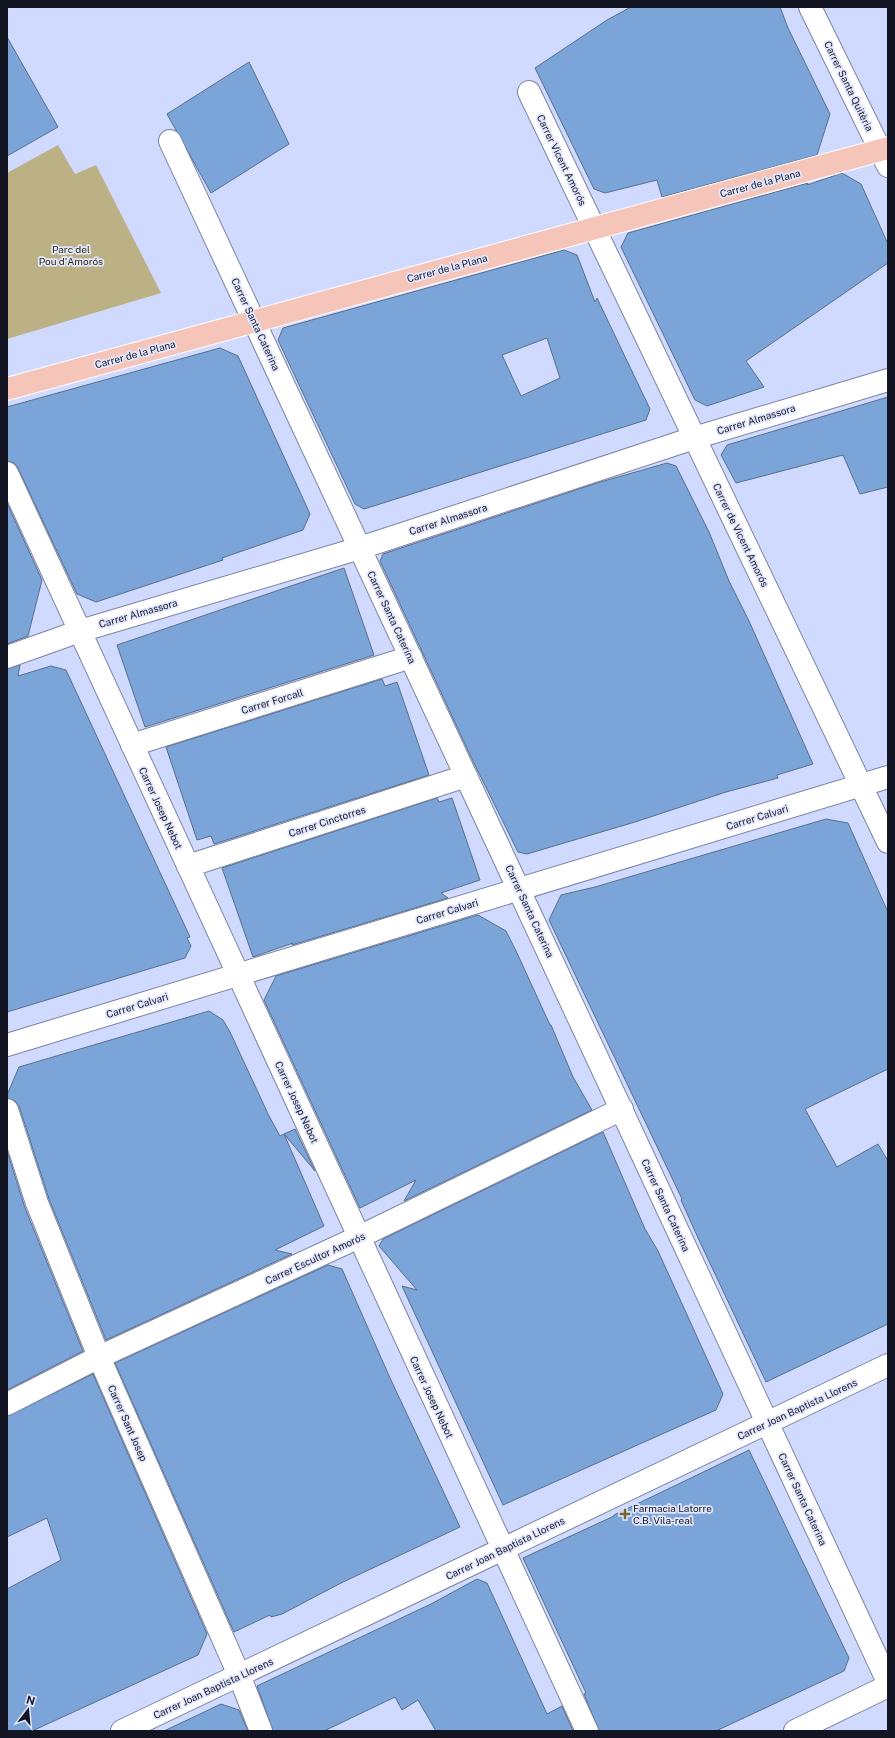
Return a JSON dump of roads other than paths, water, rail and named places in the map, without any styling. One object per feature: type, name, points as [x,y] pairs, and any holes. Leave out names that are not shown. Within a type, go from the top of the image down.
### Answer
[{"type":"main road","name":"Carrer de la Plana","points":[[7,389],[595,228],[885,155]]},
{"type":"street","name":"Carrer Santa Quitèria","points":[[810,7],[885,155]]},
{"type":"street","name":"Carrer Vicent Amorós","points":[[529,92],[595,228]]},
{"type":"street","name":"Carrer Santa Caterina","points":[[170,141],[520,889],[888,1682]]},
{"type":"street","name":"Carrer de Vicent Amorós","points":[[595,228],[888,842]]},
{"type":"street","name":"Carrer Almassora","points":[[7,657],[80,631],[360,548],[694,438],[888,380]]},
{"type":"street","name":"Carrer Josep Nebot","points":[[7,473],[587,1731]]},
{"type":"street","name":"Carrer Forcall","points":[[132,745],[411,657]]},
{"type":"street","name":"Carrer Cinctorres","points":[[188,866],[466,776]]},
{"type":"street","name":"Carrer Calvari","points":[[7,1045],[888,777]]},
{"type":"street","name":"Carrer Escultor Amorós","points":[[7,1404],[100,1357],[359,1238],[622,1109]]},
{"type":"street","name":"Carrer Sant Josep","points":[[7,1110],[37,1203],[100,1357],[239,1675],[261,1731]]},
{"type":"street","name":"Carrer Joan Baptista Llorens","points":[[122,1731],[888,1366]]},
{"type":"street","points":[[795,1731],[888,1686]]},
{"type":"place","name":"Farmacia Latorre C.B. Vila-real","points":[[625,1514]]},
{"type":"park label","name":"Parc del Pou d'Amorós","points":[[71,254]]}]
